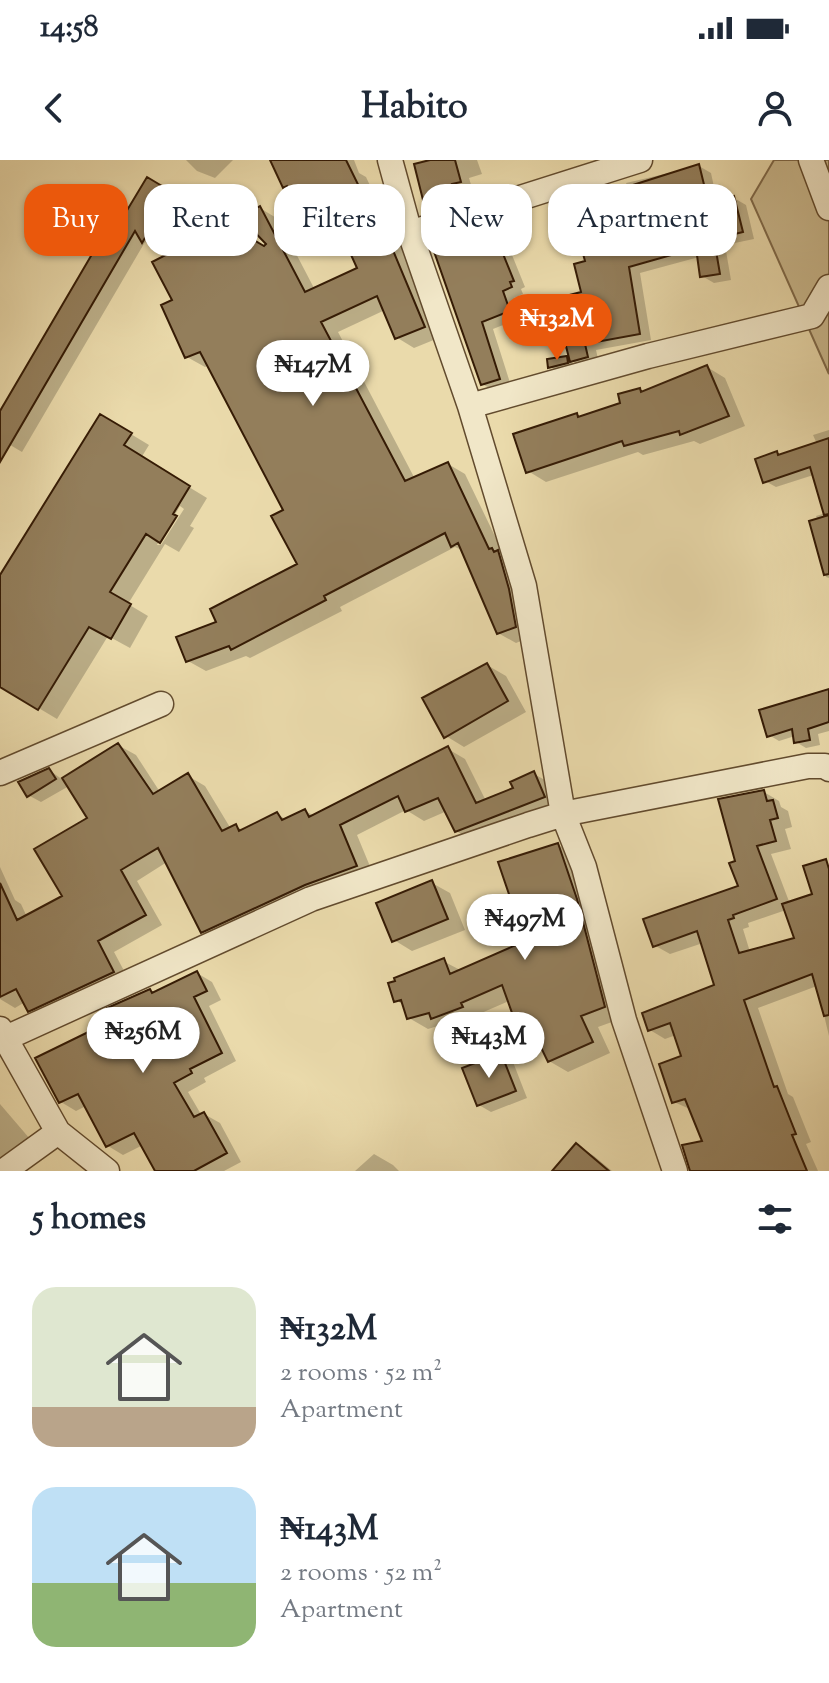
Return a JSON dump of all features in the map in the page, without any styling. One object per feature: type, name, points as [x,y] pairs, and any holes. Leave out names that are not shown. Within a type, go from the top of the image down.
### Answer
[{"type":"street","points":[[390,160],[410,233],[470,406],[524,586],[563,814],[584,867],[624,1020],[675,1171]]},
{"type":"street","points":[[410,233],[640,160]]},
{"type":"street","points":[[811,160],[829,208]]},
{"type":"street","points":[[470,406],[648,356],[812,316],[829,287]]},
{"type":"street","points":[[0,773],[161,704]]},
{"type":"street","points":[[107,1171],[58,1132],[3,1034],[311,899],[563,814],[808,766],[825,766],[829,769]]},
{"type":"street","points":[[4,1171],[58,1132]]},
{"type":"shaded area","points":[[774,160],[829,160],[829,374],[751,199]]},
{"type":"building","points":[[270,160],[346,160],[358,184],[281,184]]},
{"type":"building","points":[[430,160],[455,160],[461,182],[421,184],[421,192],[414,164]]},
{"type":"building","points":[[699,164],[704,184],[636,184]]},
{"type":"building","points":[[147,177],[159,184],[144,184],[142,243],[135,231],[128,243],[128,209]]},
{"type":"building","points":[[260,206],[274,233],[274,256],[286,256],[305,292],[357,268],[352,256],[395,256],[425,327],[395,339],[377,296],[321,322],[405,481],[448,462],[489,549],[492,548],[494,552],[498,550],[516,627],[497,634],[458,543],[451,547],[445,533],[324,596],[326,600],[231,650],[229,646],[186,662],[176,637],[216,622],[210,609],[297,564],[271,516],[283,510],[200,352],[185,358],[161,305],[172,300],[152,262],[164,256],[258,256],[258,243],[266,244],[258,236]]},
{"type":"building","points":[[737,208],[743,232],[737,233]]},
{"type":"building","points":[[91,256],[120,256],[0,462],[0,411]]},
{"type":"building","points":[[436,256],[504,256],[514,281],[510,282],[512,287],[503,291],[510,311],[482,322],[500,379],[481,385]]},
{"type":"building","points":[[584,256],[668,256],[629,267],[640,334],[585,344],[588,357],[570,362],[554,299],[581,292],[574,264],[585,261]]},
{"type":"building","points":[[697,256],[717,256],[720,274],[700,277]]},
{"type":"building","points":[[567,356],[568,363],[548,368],[547,359]]},
{"type":"building","points":[[707,365],[729,416],[680,435],[679,431],[624,446],[622,441],[526,473],[513,434],[620,403],[618,394],[640,388],[641,392]]},
{"type":"building","points":[[100,414],[132,433],[124,445],[190,486],[173,514],[177,516],[160,543],[146,534],[110,592],[131,604],[111,639],[89,627],[38,710],[0,687],[0,575]]},
{"type":"building","points":[[829,438],[829,514],[824,515],[810,467],[763,483],[755,459],[777,451],[778,455]]},
{"type":"building","points":[[829,515],[829,574],[824,575],[809,521]]},
{"type":"building","points":[[487,663],[508,701],[444,738],[422,698]]},
{"type":"building","points":[[829,689],[829,722],[808,729],[810,740],[794,743],[792,729],[767,737],[759,710]]},
{"type":"building","points":[[118,743],[153,794],[188,773],[222,831],[236,824],[239,831],[277,812],[282,820],[305,809],[309,817],[448,746],[476,803],[513,788],[510,782],[534,771],[545,797],[455,832],[438,798],[405,812],[398,796],[340,825],[357,866],[305,885],[201,933],[158,848],[121,870],[146,915],[98,941],[114,972],[28,1012],[16,989],[0,997],[0,883],[17,920],[62,896],[34,849],[87,818],[62,778]]},
{"type":"building","points":[[49,768],[56,779],[27,797],[18,782]]},
{"type":"building","points":[[764,790],[767,801],[773,800],[778,818],[770,820],[776,841],[757,846],[777,899],[733,915],[734,918],[728,920],[739,953],[794,938],[782,904],[812,894],[803,866],[826,859],[829,869],[829,1015],[824,1016],[812,974],[744,1000],[774,1087],[777,1086],[796,1134],[792,1135],[807,1171],[690,1171],[682,1145],[702,1141],[685,1099],[672,1103],[659,1064],[681,1056],[670,1023],[648,1031],[642,1013],[714,985],[697,931],[653,947],[643,919],[738,886],[729,863],[735,861],[718,799]]},
{"type":"building","points":[[558,843],[577,899],[605,1007],[581,1016],[593,1042],[548,1062],[534,1033],[521,1038],[502,985],[461,1003],[463,1007],[431,1019],[429,1013],[407,1019],[401,1000],[394,1002],[388,983],[395,981],[394,978],[444,958],[450,974],[525,941],[498,862]]},
{"type":"building","points":[[432,880],[448,919],[392,942],[376,903]]},
{"type":"building","points":[[197,971],[207,991],[194,997],[222,1053],[190,1069],[192,1073],[174,1083],[194,1117],[204,1112],[227,1153],[194,1171],[155,1171],[134,1133],[106,1147],[78,1094],[59,1103],[35,1058],[113,1020],[107,1008],[150,989],[152,993]]},
{"type":"building","points":[[501,1053],[516,1091],[477,1106],[462,1068]]},
{"type":"building","points":[[576,1143],[609,1171],[552,1171]]}]
